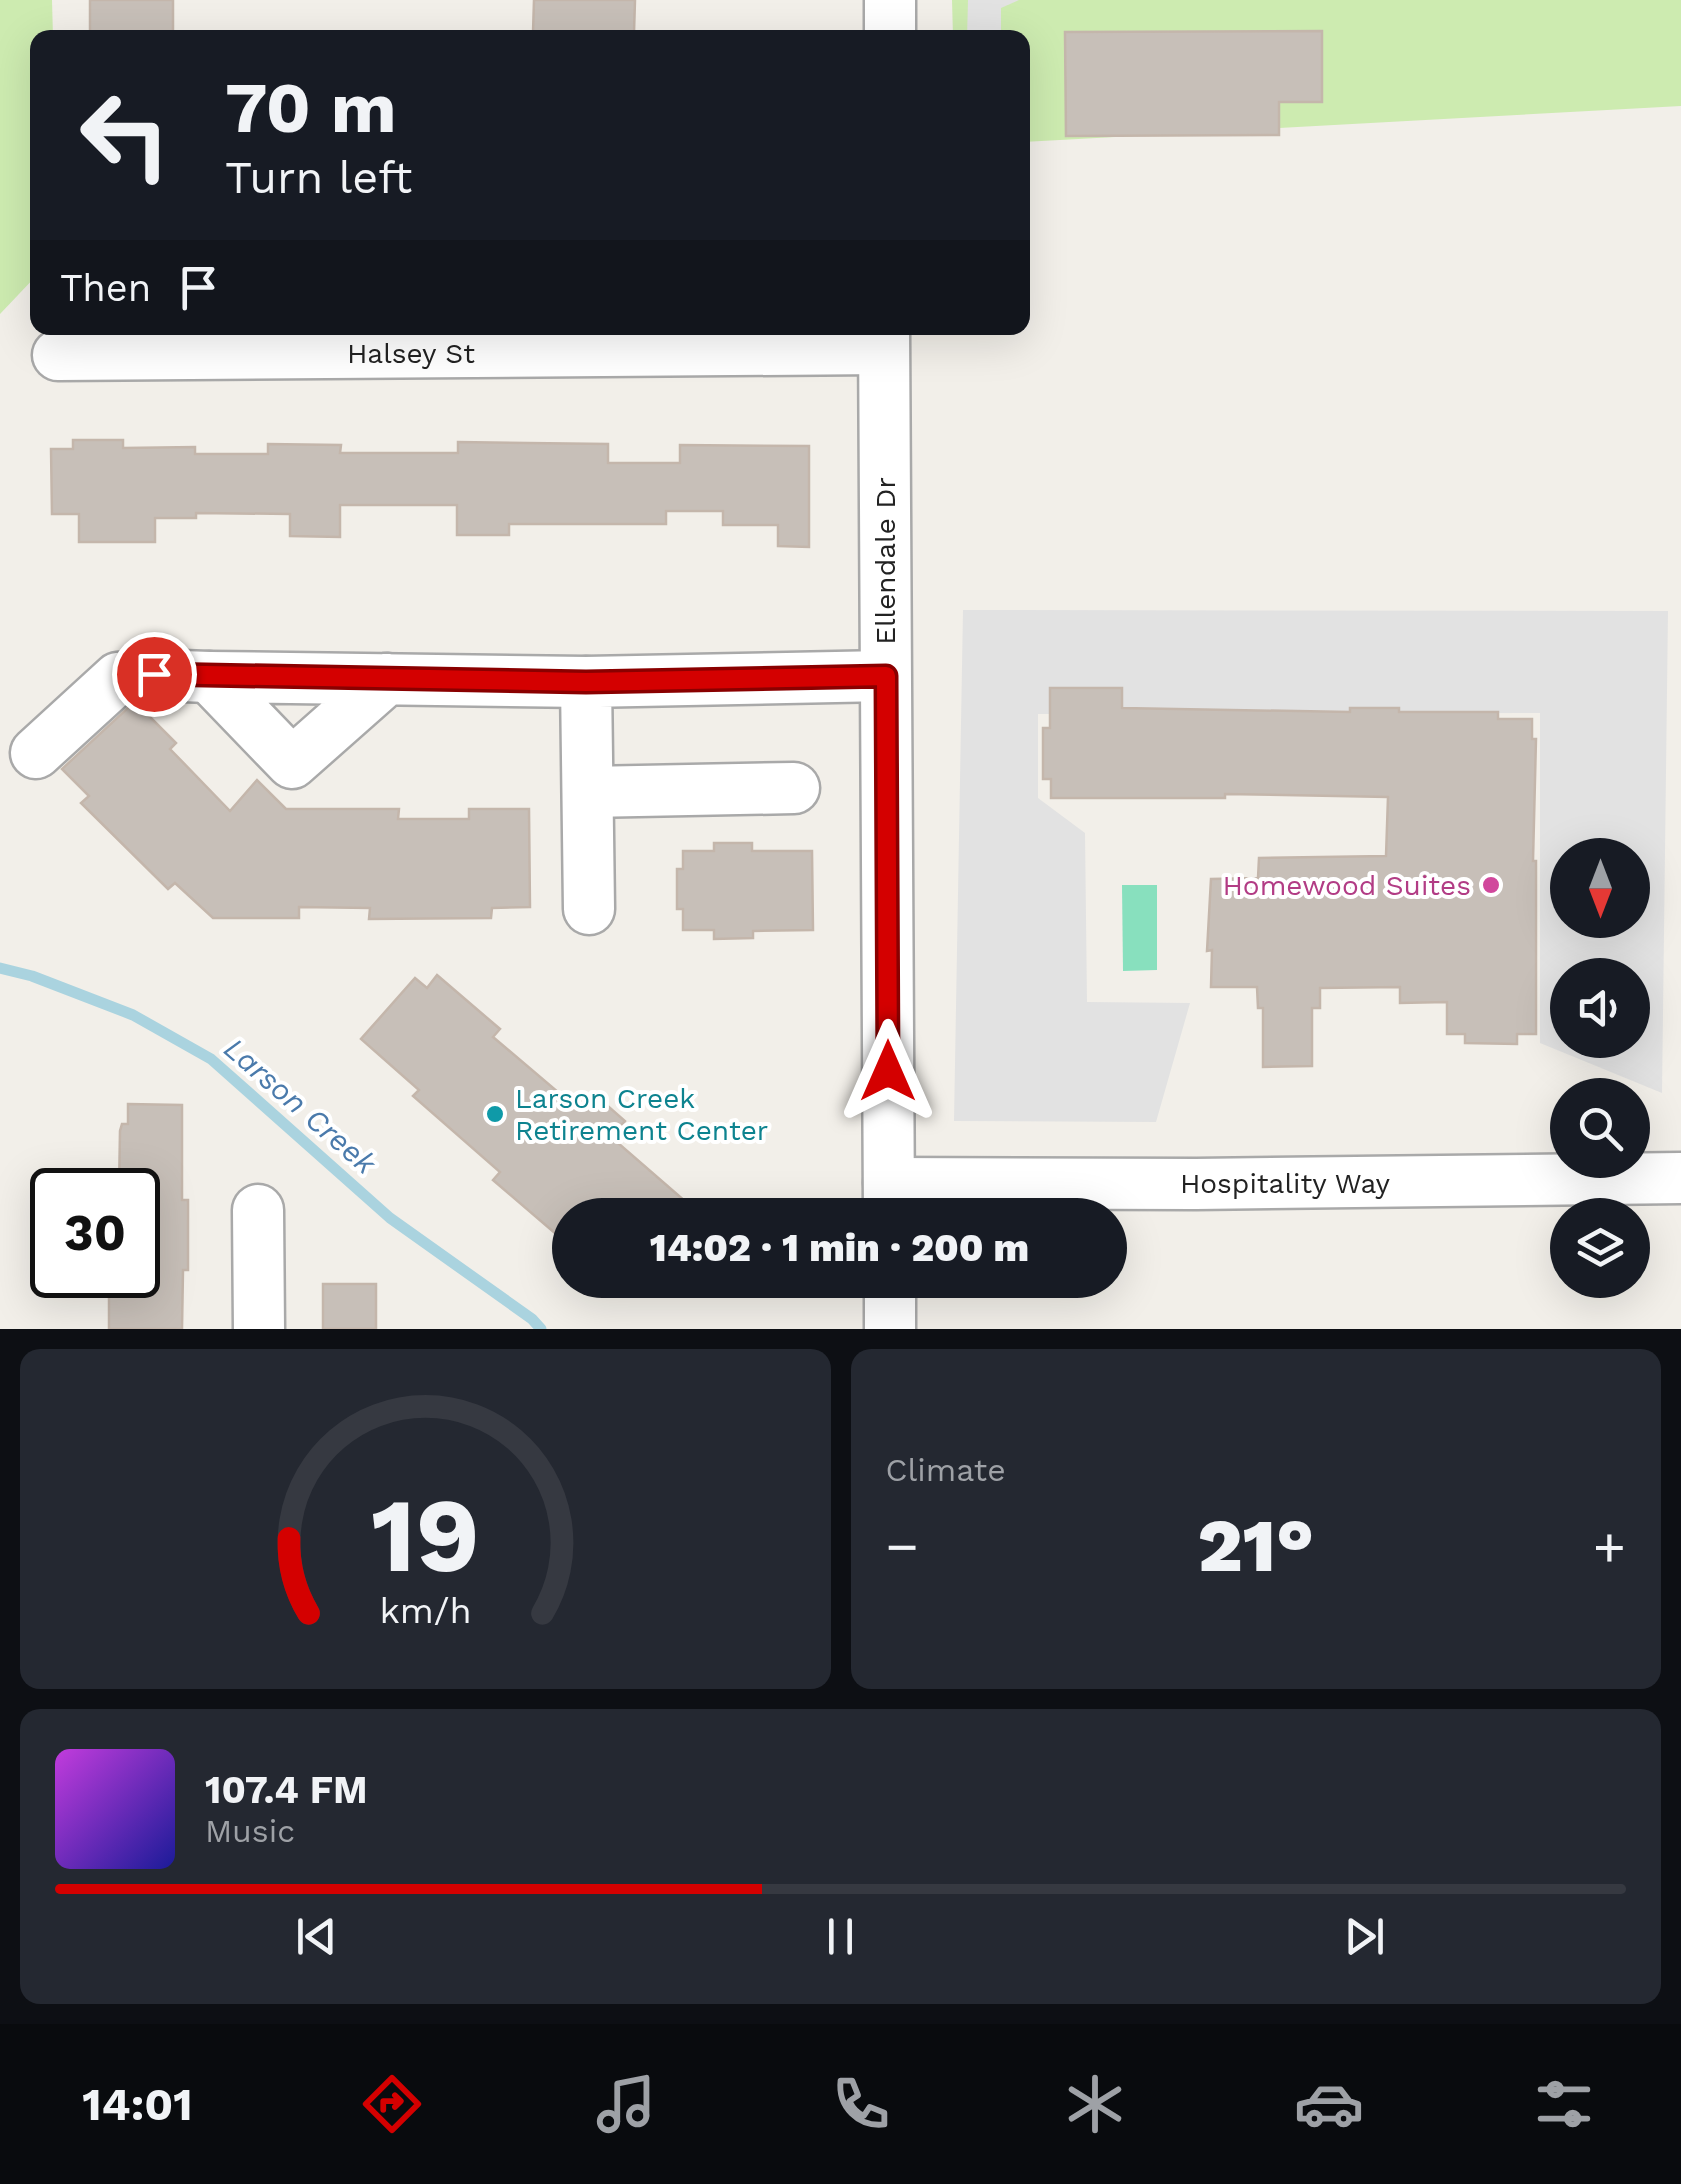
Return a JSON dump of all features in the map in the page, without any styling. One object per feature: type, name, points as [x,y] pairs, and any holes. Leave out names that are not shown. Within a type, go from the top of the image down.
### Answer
[{"type":"street","points":[[890,0],[890,30]]},
{"type":"street","name":"Halsey St","points":[[58,356],[884,338]]},
{"type":"street","name":"Ellendale Dr","points":[[884,338],[889,1198]]},
{"type":"street","points":[[36,753],[118,678],[154,674],[586,682],[886,676]]},
{"type":"street","points":[[209,677],[292,763],[387,680]]},
{"type":"street","points":[[586,682],[589,908]]},
{"type":"street","points":[[588,792],[794,788]]},
{"type":"street","name":"Hospitality Way","points":[[909,1198],[1196,1184],[1681,1178]]},
{"type":"street","points":[[258,1210],[260,1329]]},
{"type":"street","points":[[890,1298],[890,1329]]},
{"type":"green space","points":[[0,0],[52,0],[53,30],[30,30],[30,282],[0,314]]},
{"type":"green space","points":[[952,0],[1681,0],[1681,106],[1030,142],[1030,30],[953,30]]},
{"type":"green space","points":[[1122,885],[1157,885],[1157,970],[1123,971]]},
{"type":"shaded area","points":[[968,0],[1019,0],[1001,8],[1001,30],[967,30]]},
{"type":"shaded area","points":[[963,610],[1668,611],[1662,1093],[1650,1088],[1650,1078],[1625,1078],[1577,1058],[1650,1058],[1650,958],[1550,958],[1550,1047],[1540,1043],[1540,713],[1038,714],[1038,798],[1085,833],[1087,1002],[1190,1003],[1156,1122],[954,1121]]},
{"type":"building","points":[[90,0],[173,0],[173,30],[90,30]]},
{"type":"building","points":[[534,0],[635,0],[634,30],[533,30]]},
{"type":"building","points":[[1322,31],[1322,102],[1279,102],[1279,135],[1066,136],[1065,32]]},
{"type":"building","points":[[73,440],[123,440],[123,448],[195,447],[195,454],[268,454],[268,444],[341,445],[340,453],[458,453],[458,442],[608,444],[608,463],[680,463],[680,445],[809,446],[809,547],[778,546],[778,525],[723,525],[723,511],[666,511],[666,524],[509,524],[509,535],[457,535],[457,505],[340,505],[340,537],[290,536],[290,514],[196,513],[196,518],[155,518],[155,542],[79,542],[79,514],[52,514],[51,449],[73,449]]},
{"type":"building","name":"Homewood Suites","points":[[1050,688],[1122,688],[1122,708],[1350,712],[1350,708],[1399,708],[1399,712],[1498,712],[1498,719],[1532,719],[1532,739],[1536,739],[1536,1034],[1517,1034],[1517,1044],[1465,1043],[1465,1034],[1447,1034],[1447,1002],[1400,1003],[1400,987],[1320,988],[1320,1008],[1312,1008],[1312,1066],[1263,1067],[1263,1008],[1258,1008],[1257,987],[1211,987],[1212,950],[1207,951],[1211,879],[1258,878],[1259,858],[1386,856],[1388,797],[1225,794],[1225,798],[1051,798],[1051,779],[1043,779],[1043,728],[1050,728]]},
{"type":"building","points":[[138,705],[176,743],[170,749],[230,811],[257,780],[286,809],[399,809],[398,819],[469,819],[469,809],[529,809],[530,907],[492,908],[491,918],[369,919],[370,908],[299,907],[299,918],[213,918],[175,883],[168,889],[81,803],[89,796],[62,769],[130,706]]},
{"type":"building","points":[[714,843],[752,843],[752,851],[812,851],[813,930],[753,931],[753,938],[714,939],[714,930],[683,930],[683,909],[677,909],[677,869],[683,869],[683,851],[714,851]]},
{"type":"building","name":"Larson Creek Retirement Center","points":[[437,975],[500,1029],[493,1037],[579,1110],[593,1093],[625,1121],[611,1137],[681,1198],[552,1198],[552,1231],[493,1180],[500,1172],[413,1096],[419,1090],[361,1039],[415,978],[427,988]]},
{"type":"building","points":[[128,1104],[182,1105],[182,1200],[188,1200],[188,1270],[183,1270],[182,1329],[109,1329],[109,1298],[160,1298],[160,1168],[119,1168],[120,1131],[122,1124],[128,1124]]},
{"type":"building","points":[[323,1284],[376,1284],[376,1329],[323,1329]]},
{"type":"waterway","name":"Larson Creek","points":[[0,968],[32,976],[133,1015],[211,1059],[390,1218],[541,1329]]},
{"type":"place","name":"Homewood Suites","points":[[1491,885]]},
{"type":"place","name":"Larson Creek Retirement Center","points":[[495,1114]]},
{"type":"route","points":[[154,674],[586,682],[886,676],[888,1071]]}]
